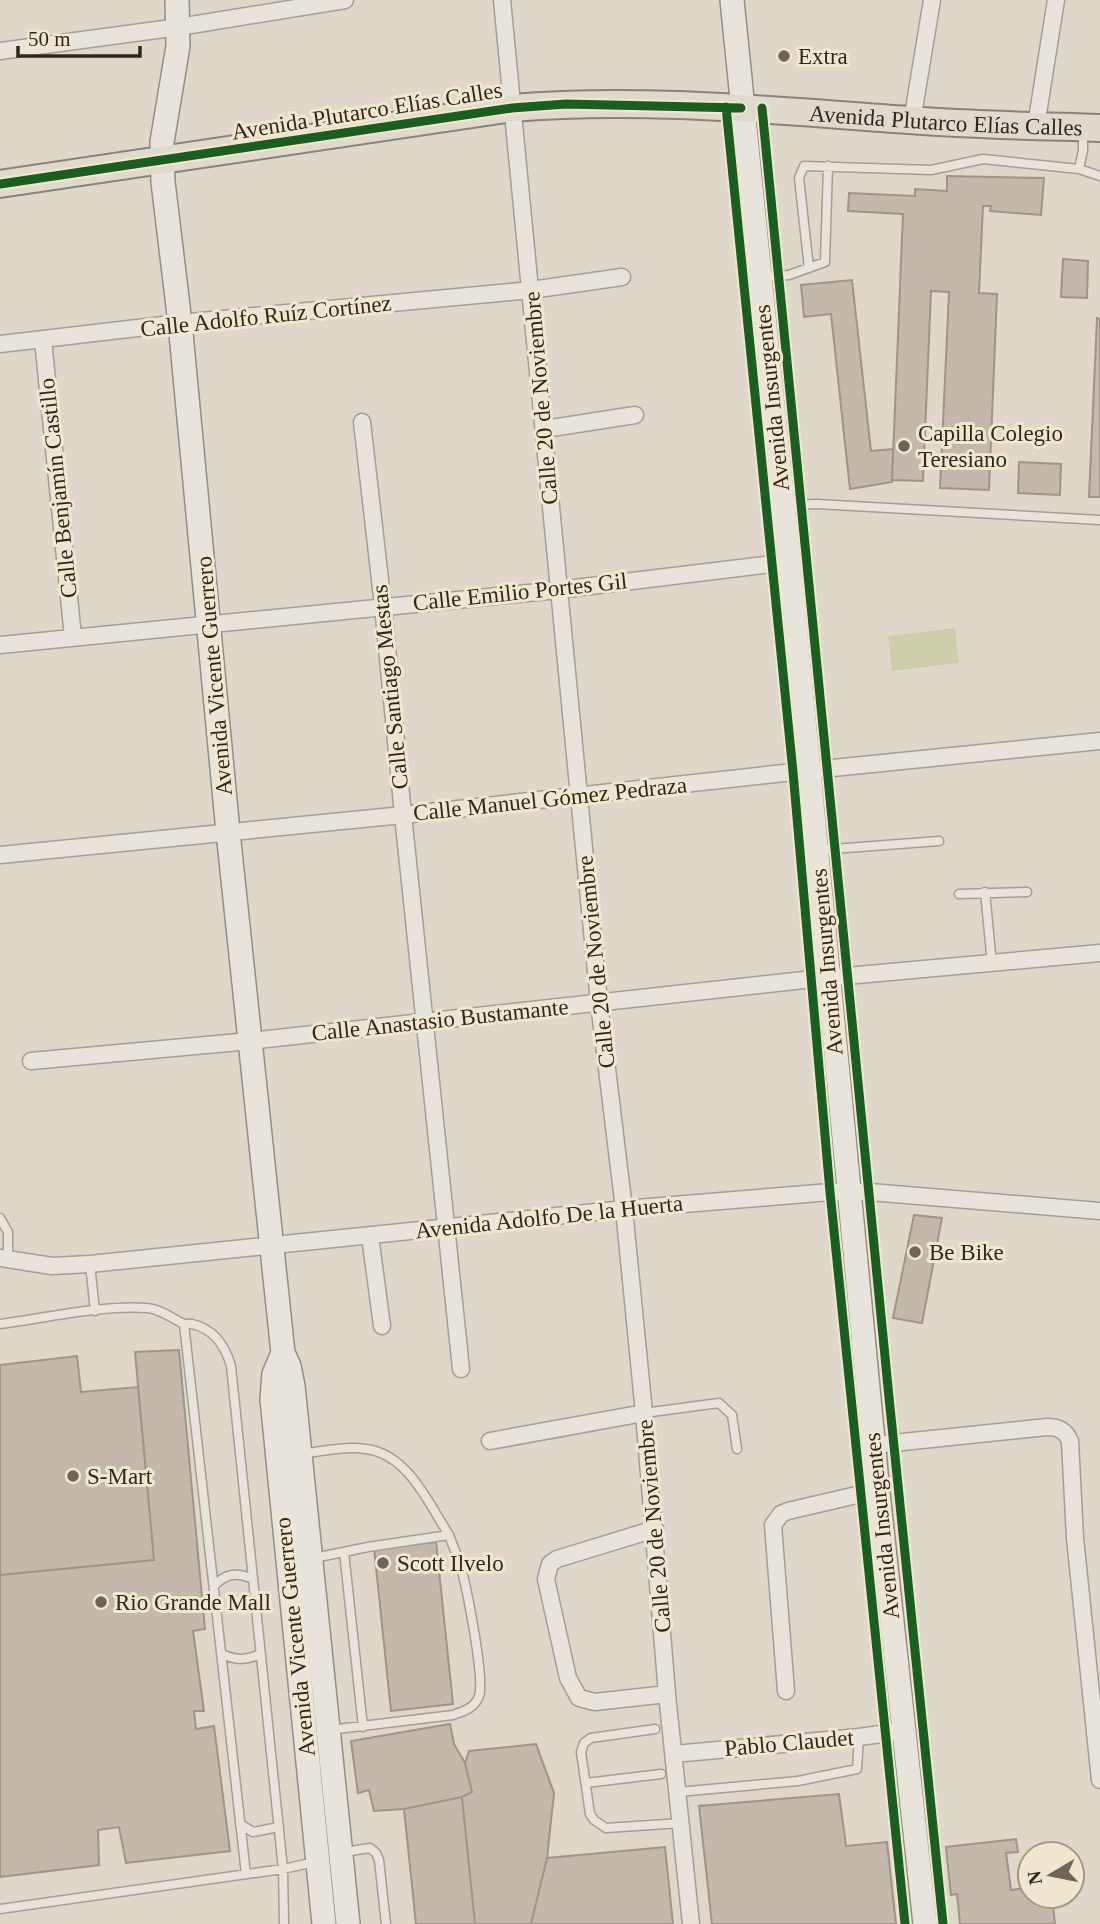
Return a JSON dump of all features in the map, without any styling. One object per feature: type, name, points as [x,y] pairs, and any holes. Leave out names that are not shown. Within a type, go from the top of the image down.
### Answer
[{"type":"main road","name":"Avenida Plutarco Elías Calles","points":[[0,184],[512,108],[566,104],[741,108],[912,121],[1091,128]]},
{"type":"street","name":"Avenida Vicente Guerrero","points":[[177,0],[178,46],[162,142],[162,161],[228,832],[283,1353],[293,1386],[299,1454],[299,1561],[317,1861],[324,1924]]},
{"type":"street","points":[[0,51],[179,27],[345,0]]},
{"type":"street","name":"Calle 20 de Noviembre","points":[[502,0],[599,1003],[624,1209],[655,1529],[667,1694],[691,1924]]},
{"type":"street","name":"Avenida Insurgentes","points":[[732,0],[878,1493],[925,1924]]},
{"type":"street","points":[[912,121],[932,0]]},
{"type":"street","points":[[1036,125],[1056,0]]},
{"type":"street","name":"Calle Adolfo Ruíz Cortínez","points":[[0,344],[180,323],[531,290],[622,277]]},
{"type":"street","name":"Calle Benjamín Castillo","points":[[43,340],[73,636]]},
{"type":"street","points":[[545,429],[635,415]]},
{"type":"street","name":"Calle Santiago Mestas","points":[[362,422],[461,1370]]},
{"type":"street","name":"Calle Emilio Portes Gil","points":[[0,645],[558,590],[789,562]]},
{"type":"street","name":"Calle Manuel Gómez Pedraza","points":[[0,855],[402,816],[1100,741]]},
{"type":"street","name":"Calle Anastasio Bustamante","points":[[31,1061],[250,1041],[828,978],[1100,953]]},
{"type":"street","name":"Avenida Adolfo De la Huerta","points":[[4,1259],[52,1266],[90,1265],[624,1209],[850,1191],[1100,1211]]},
{"type":"street","points":[[370,1236],[382,1326]]},
{"type":"street","name":"Avenida Vicente Guerrero","points":[[283,1353],[274,1374],[272,1399],[327,1731],[348,1924]]},
{"type":"street","points":[[490,1441],[644,1413]]},
{"type":"street","points":[[874,1445],[1046,1427],[1062,1430],[1070,1441],[1074,1538],[1094,1668],[1100,1780]]},
{"type":"street","points":[[786,1691],[773,1542],[774,1525],[781,1514],[861,1494],[878,1493]]},
{"type":"street","points":[[655,1529],[557,1559],[550,1564],[546,1578],[568,1678],[579,1698],[595,1702],[667,1694]]},
{"type":"street","name":"Pablo Claudet","points":[[674,1754],[903,1731]]},
{"type":"lane","points":[[1079,169],[1091,128]]},
{"type":"lane","points":[[809,268],[799,178],[804,166],[931,170],[983,159],[1079,169],[1100,176]]},
{"type":"lane","points":[[760,277],[789,275],[825,262],[828,166]]},
{"type":"lane","points":[[782,505],[817,504],[1100,520]]},
{"type":"lane","points":[[817,850],[940,841]]},
{"type":"lane","points":[[985,892],[992,964]]},
{"type":"lane","points":[[959,894],[1027,892]]},
{"type":"lane","points":[[0,1218],[8,1232],[4,1259]]},
{"type":"lane","points":[[90,1265],[95,1311]]},
{"type":"lane","points":[[0,1324],[95,1311],[148,1308],[165,1313],[184,1324],[193,1324],[220,1341],[231,1366],[283,1869],[284,1924]]},
{"type":"lane","points":[[184,1324],[246,1874]]},
{"type":"lane","points":[[644,1413],[719,1403],[732,1415],[737,1449]]},
{"type":"lane","points":[[299,1454],[348,1448],[368,1449],[385,1454],[400,1464],[449,1535],[460,1563],[481,1683],[479,1696],[474,1705],[466,1711],[327,1731]]},
{"type":"lane","points":[[299,1561],[449,1535]]},
{"type":"lane","points":[[344,1552],[363,1727]]},
{"type":"lane","points":[[214,1586],[224,1576],[242,1574],[253,1579]]},
{"type":"lane","points":[[222,1654],[235,1660],[249,1659],[261,1654]]},
{"type":"lane","points":[[655,1729],[591,1738],[584,1743],[581,1752],[590,1814],[594,1821],[606,1828],[681,1822]]},
{"type":"lane","points":[[678,1792],[798,1781],[857,1769],[859,1737]]},
{"type":"lane","points":[[586,1783],[660,1774]]},
{"type":"lane","points":[[240,1824],[253,1832],[279,1827]]},
{"type":"lane","points":[[0,1909],[283,1869],[340,1852],[370,1848],[379,1860],[386,1924]]},
{"type":"green space","points":[[955,628],[959,663],[892,671],[888,636]]},
{"type":"building","points":[[947,176],[1044,178],[1041,215],[990,211],[991,206],[983,206],[979,293],[997,294],[989,490],[940,488],[949,292],[931,291],[923,481],[892,480],[903,214],[848,211],[849,193],[915,196],[915,189],[947,191]]},
{"type":"building","points":[[1063,259],[1088,261],[1087,298],[1061,297]]},
{"type":"building","points":[[852,280],[871,451],[893,449],[892,482],[850,489],[831,314],[804,317],[801,285]]},
{"type":"building","points":[[1097,318],[1100,319],[1100,497],[1089,497]]},
{"type":"building","points":[[1019,462],[1061,464],[1060,495],[1018,493]]},
{"type":"building","points":[[914,1215],[942,1218],[922,1323],[893,1318]]},
{"type":"building","name":"Rio Grande Mall","points":[[179,1350],[205,1629],[193,1631],[204,1711],[194,1711],[196,1729],[214,1726],[230,1851],[126,1863],[119,1827],[98,1830],[99,1865],[0,1877],[0,1575],[154,1560],[135,1352]]},
{"type":"building","name":"S-Mart","points":[[77,1356],[81,1392],[138,1387],[154,1560],[0,1575],[0,1365]]},
{"type":"building","points":[[436,1542],[453,1704],[391,1711],[374,1548]]},
{"type":"building","points":[[450,1724],[454,1744],[465,1763],[472,1792],[462,1797],[404,1809],[374,1811],[369,1790],[358,1793],[351,1741]]},
{"type":"building","points":[[536,1744],[554,1793],[547,1858],[531,1924],[475,1924],[462,1797],[472,1792],[465,1763],[469,1751]]},
{"type":"building","points":[[839,1794],[846,1846],[887,1842],[896,1924],[712,1924],[699,1806]]},
{"type":"building","points":[[462,1797],[475,1924],[416,1924],[404,1809]]},
{"type":"building","points":[[1016,1839],[1016,1852],[1006,1853],[1011,1890],[1016,1889],[1016,1910],[1054,1910],[1055,1924],[960,1924],[957,1894],[951,1895],[946,1847]]},
{"type":"building","points":[[665,1847],[673,1924],[531,1924],[547,1858]]},
{"type":"cycle path","points":[[0,184],[512,108],[566,104],[741,108]]},
{"type":"cycle path","points":[[726,107],[793,772],[830,1192],[905,1924]]},
{"type":"cycle path","points":[[762,108],[943,1924]]},
{"type":"place","name":"Extra","points":[[784,56]]},
{"type":"place","name":"Capilla Colegio Teresiano","points":[[904,446]]},
{"type":"place","name":"Be Bike","points":[[915,1252]]},
{"type":"place","name":"S-Mart","points":[[73,1476]]},
{"type":"place","name":"Scott Ilvelo","points":[[383,1563]]},
{"type":"place","name":"Rio Grande Mall","points":[[101,1602]]}]
